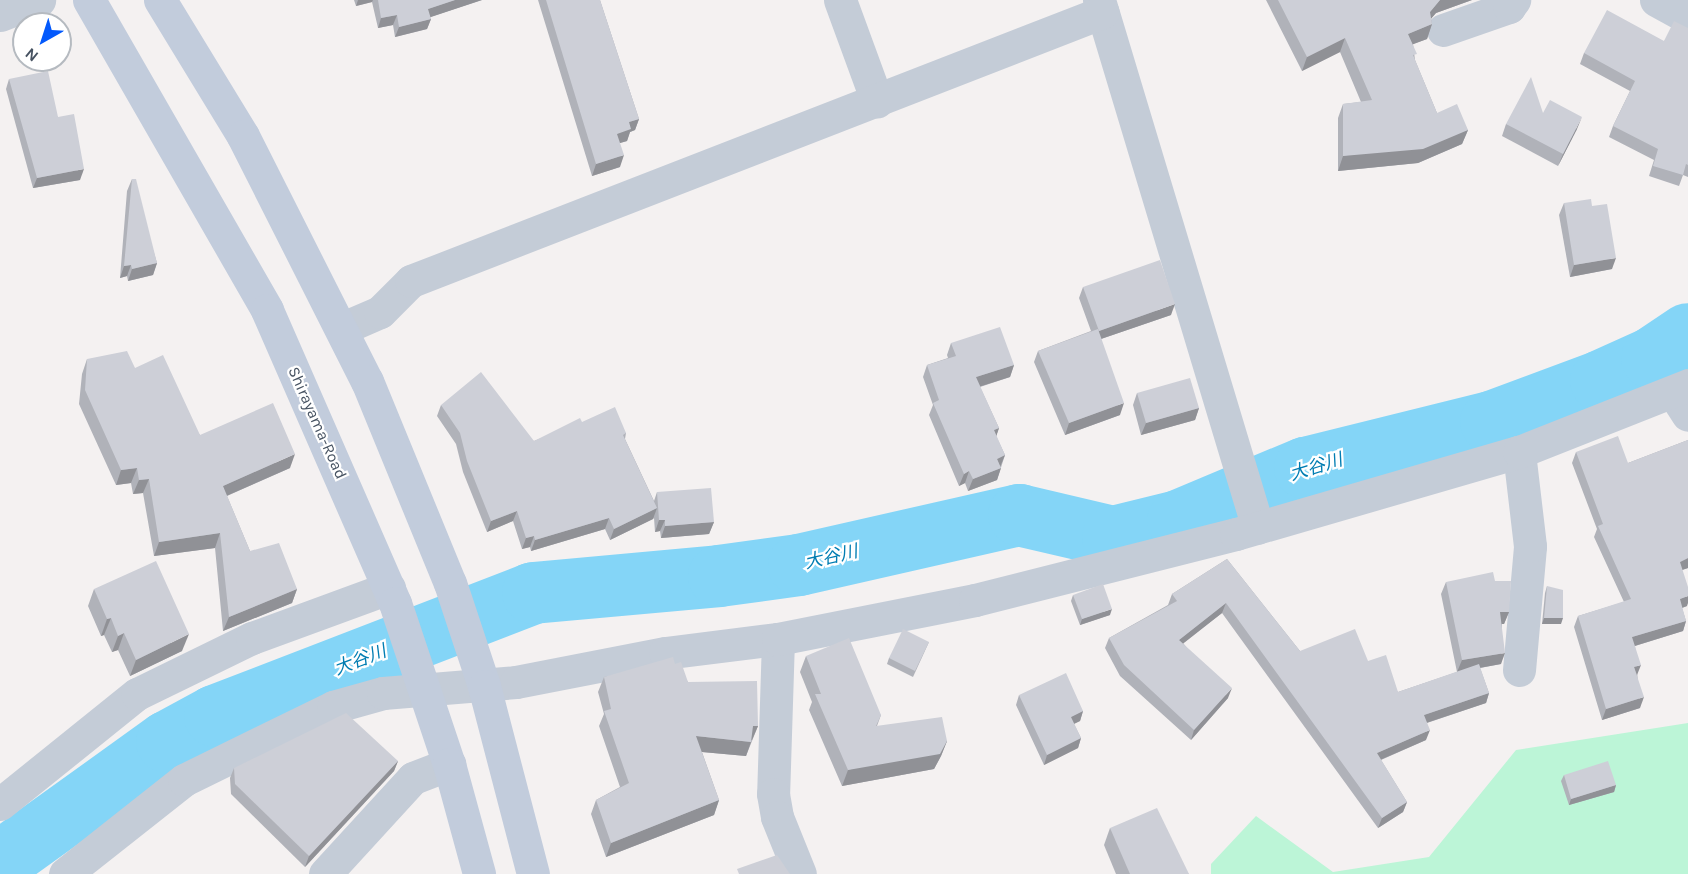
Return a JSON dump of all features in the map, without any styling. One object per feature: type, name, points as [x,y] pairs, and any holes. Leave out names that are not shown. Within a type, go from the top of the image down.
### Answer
[{"type":"street","points":[[0,15],[39,0]]},
{"type":"street","name":"Shirayama-Road","points":[[89,0],[267,309],[392,595],[449,764],[479,874]]},
{"type":"street","points":[[160,0],[243,136],[343,328],[452,593],[481,677],[533,874]]},
{"type":"street","points":[[840,0],[877,101]]},
{"type":"street","points":[[1443,30],[1509,7],[1514,0]]},
{"type":"street","points":[[1656,0],[1688,18]]},
{"type":"street","points":[[343,328],[380,312],[411,281],[877,101],[1101,6],[1256,521]]},
{"type":"street","points":[[64,874],[184,780],[333,707],[422,684],[778,639],[975,600],[1256,521],[1519,452],[1683,397]]},
{"type":"street","points":[[1519,452],[1530,546],[1519,669]]},
{"type":"street","points":[[0,804],[136,694],[252,638],[392,595]]},
{"type":"street","points":[[778,639],[773,794],[777,817],[800,874]]},
{"type":"street","points":[[325,874],[413,778],[449,764]]},
{"type":"street","points":[[96,874],[123,827]]},
{"type":"green space","points":[[1688,723],[1688,874],[1211,874],[1211,864],[1256,816],[1333,872],[1429,857],[1516,750]]},
{"type":"building","points":[[378,0],[455,0],[428,9],[431,19],[399,27],[397,15],[381,18]]},
{"type":"building","points":[[546,0],[600,0],[639,119],[629,122],[631,129],[617,134],[624,155],[596,164]]},
{"type":"building","points":[[1278,0],[1440,0],[1430,12],[1432,24],[1408,34],[1417,54],[1413,55],[1437,113],[1457,104],[1468,130],[1423,149],[1343,156],[1343,104],[1372,100],[1345,38],[1307,57]]},
{"type":"building","points":[[1607,10],[1664,41],[1674,21],[1688,28],[1688,165],[1686,164],[1683,175],[1653,166],[1658,149],[1613,126],[1635,81],[1584,53]]},
{"type":"building","points":[[48,72],[58,117],[74,114],[84,169],[37,178],[9,79]]},
{"type":"building","points":[[1531,77],[1543,113],[1550,100],[1582,117],[1563,154],[1506,124]]},
{"type":"building","points":[[132,179],[136,179],[157,263],[132,269],[131,265],[124,266]]},
{"type":"building","points":[[1591,199],[1592,206],[1607,204],[1616,258],[1574,265],[1564,203]]},
{"type":"building","points":[[1160,260],[1175,304],[1099,331],[1083,287]]},
{"type":"building","points":[[1000,327],[1014,365],[976,377],[999,428],[994,430],[1005,455],[997,459],[1001,468],[973,479],[969,471],[964,474],[933,403],[939,400],[927,365],[956,356],[951,343]]},
{"type":"building","points":[[1098,329],[1124,403],[1069,423],[1038,351]]},
{"type":"building","points":[[127,351],[135,368],[163,355],[200,435],[273,403],[295,454],[223,486],[250,551],[279,543],[297,589],[229,617],[220,533],[159,542],[149,479],[139,480],[137,468],[121,470],[85,390],[87,359]]},
{"type":"building","points":[[481,372],[534,441],[580,418],[582,422],[615,407],[626,433],[623,435],[657,508],[614,529],[609,518],[535,540],[534,536],[526,538],[517,511],[491,521],[467,461],[460,433],[441,405]]},
{"type":"building","points":[[1190,378],[1199,408],[1146,423],[1137,393]]},
{"type":"building","points":[[1618,436],[1628,463],[1688,440],[1688,558],[1680,562],[1688,587],[1688,596],[1680,599],[1686,621],[1632,637],[1641,665],[1634,667],[1644,697],[1606,709],[1578,616],[1631,599],[1598,526],[1603,524],[1576,452]]},
{"type":"building","points":[[711,488],[714,522],[665,526],[665,520],[659,520],[657,492]]},
{"type":"building","points":[[1227,559],[1300,651],[1355,629],[1368,661],[1386,655],[1398,692],[1479,664],[1489,693],[1424,715],[1430,730],[1377,753],[1407,802],[1382,818],[1226,603],[1179,640],[1232,688],[1194,730],[1124,665],[1109,638],[1177,601],[1172,594]]},
{"type":"building","points":[[156,561],[189,634],[136,660],[124,633],[118,636],[111,618],[107,619],[94,589]]},
{"type":"building","points":[[1493,572],[1495,581],[1511,581],[1509,612],[1500,612],[1505,653],[1462,660],[1446,582]]},
{"type":"building","points":[[1103,584],[1112,609],[1082,619],[1073,595]]},
{"type":"building","points":[[1547,586],[1563,590],[1563,618],[1544,618]]},
{"type":"building","points":[[903,629],[929,642],[915,671],[889,658]]},
{"type":"building","points":[[849,638],[881,715],[876,726],[942,717],[947,741],[940,754],[848,770],[815,694],[821,694],[806,656]]},
{"type":"building","points":[[673,657],[675,664],[681,662],[688,682],[757,681],[758,726],[753,726],[751,742],[696,736],[719,800],[611,843],[596,800],[629,783],[604,711],[611,709],[604,677]]},
{"type":"building","points":[[1066,673],[1083,711],[1071,717],[1081,738],[1047,755],[1019,695]]},
{"type":"building","points":[[346,713],[398,761],[309,856],[235,784],[234,768]]},
{"type":"building","points":[[1608,761],[1616,785],[1571,799],[1564,775]]},
{"type":"building","points":[[1157,808],[1189,874],[1130,874],[1110,828]]},
{"type":"building","points":[[777,855],[790,874],[739,874],[737,869]]},
{"type":"waterway","name":"大谷川","points":[[0,862],[167,742],[215,716],[533,593],[719,576],[799,565],[1019,515],[1113,537],[1178,521],[1305,468],[1491,422],[1601,381],[1652,358],[1688,334]]}]
